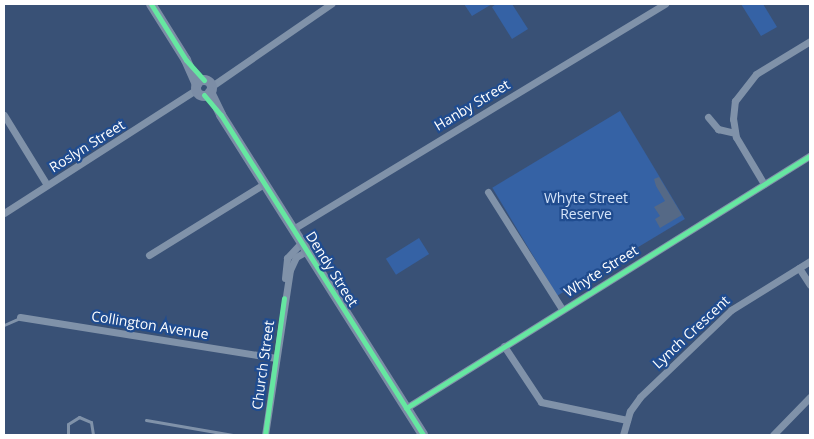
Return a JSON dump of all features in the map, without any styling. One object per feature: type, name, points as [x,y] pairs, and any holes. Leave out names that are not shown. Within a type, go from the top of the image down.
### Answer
[{"type":"street","name":"Dendy Street","points":[[151,4],[423,435]]},
{"type":"street","name":"Roslyn Street","points":[[4,213],[204,88],[331,4]]},
{"type":"street","name":"Hanby Street","points":[[293,229],[665,4]]},
{"type":"street","points":[[764,184],[735,133],[733,110],[743,86],[756,74],[810,41]]},
{"type":"street","points":[[4,115],[47,185]]},
{"type":"street","points":[[708,117],[718,129],[735,133]]},
{"type":"street","name":"Whyte Street","points":[[406,408],[810,156]]},
{"type":"street","points":[[149,255],[264,184]]},
{"type":"street","points":[[488,192],[562,309]]},
{"type":"street","name":"Church Street","points":[[265,435],[284,298],[287,258],[304,246]]},
{"type":"street","name":"Lynch Crescent","points":[[623,435],[627,420],[640,398],[734,307],[810,261]]},
{"type":"street","points":[[799,268],[810,285]]},
{"type":"street","name":"Collington Avenue","points":[[20,318],[275,358]]},
{"type":"street","points":[[504,346],[542,402],[627,420]]},
{"type":"street","points":[[773,435],[810,398]]},
{"type":"lane","points":[[4,325],[20,318]]},
{"type":"lane","points":[[68,435],[68,424],[79,416],[91,422],[93,435]]},
{"type":"lane","points":[[146,420],[234,435]]},
{"type":"green space","points":[[464,4],[492,4],[472,16]]},
{"type":"green space","points":[[496,4],[512,4],[528,29],[512,39],[492,7]]},
{"type":"green space","points":[[741,4],[763,4],[777,27],[761,36]]},
{"type":"green space","name":"Whyte Street Reserve","points":[[620,111],[685,219],[557,296],[492,188]]},
{"type":"green space","points":[[419,238],[429,254],[396,275],[386,259]]},
{"type":"building","points":[[659,177],[682,215],[660,228],[655,219],[660,216],[654,207],[665,201],[654,179]]},
{"type":"cycle path","points":[[151,4],[186,60],[204,80]]},
{"type":"cycle path","points":[[204,95],[221,115],[423,435]]},
{"type":"cycle path","points":[[406,408],[810,156]]},
{"type":"cycle path","points":[[265,435],[284,298]]}]
